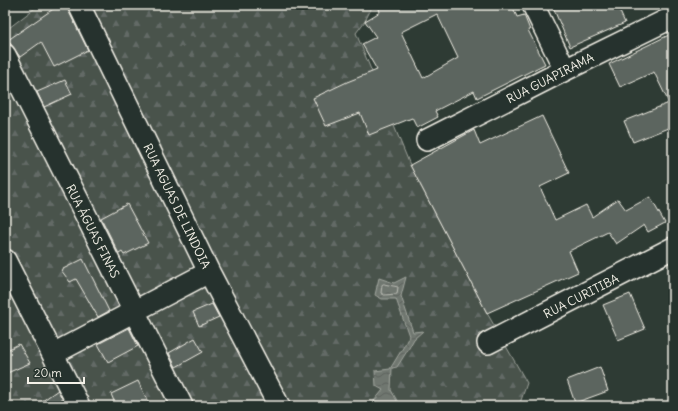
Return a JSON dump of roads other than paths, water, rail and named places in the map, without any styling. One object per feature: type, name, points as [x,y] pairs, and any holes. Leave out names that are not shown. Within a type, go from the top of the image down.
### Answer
[{"type":"street","name":"RUA AGUAS DE LINDOIA","points":[[79,5],[209,272],[279,406]]},
{"type":"street","points":[[533,5],[565,70]]},
{"type":"street","name":"RUA GUAPIRAMA","points":[[427,140],[673,17]]},
{"type":"street","name":"RUA ÁGUAS FINAS","points":[[5,55],[182,406]]},
{"type":"street","name":"RUA CURITIBA","points":[[488,343],[673,248]]},
{"type":"street","points":[[5,260],[79,406]]},
{"type":"street","points":[[53,354],[209,272]]},
{"type":"water","points":[[406,277],[401,296],[413,332],[423,331],[414,339],[397,367],[392,368],[391,390],[400,406],[385,406],[384,404],[374,401],[383,390],[376,386],[375,371],[390,369],[409,336],[396,299],[382,299],[375,295],[379,278],[394,283]]}]
